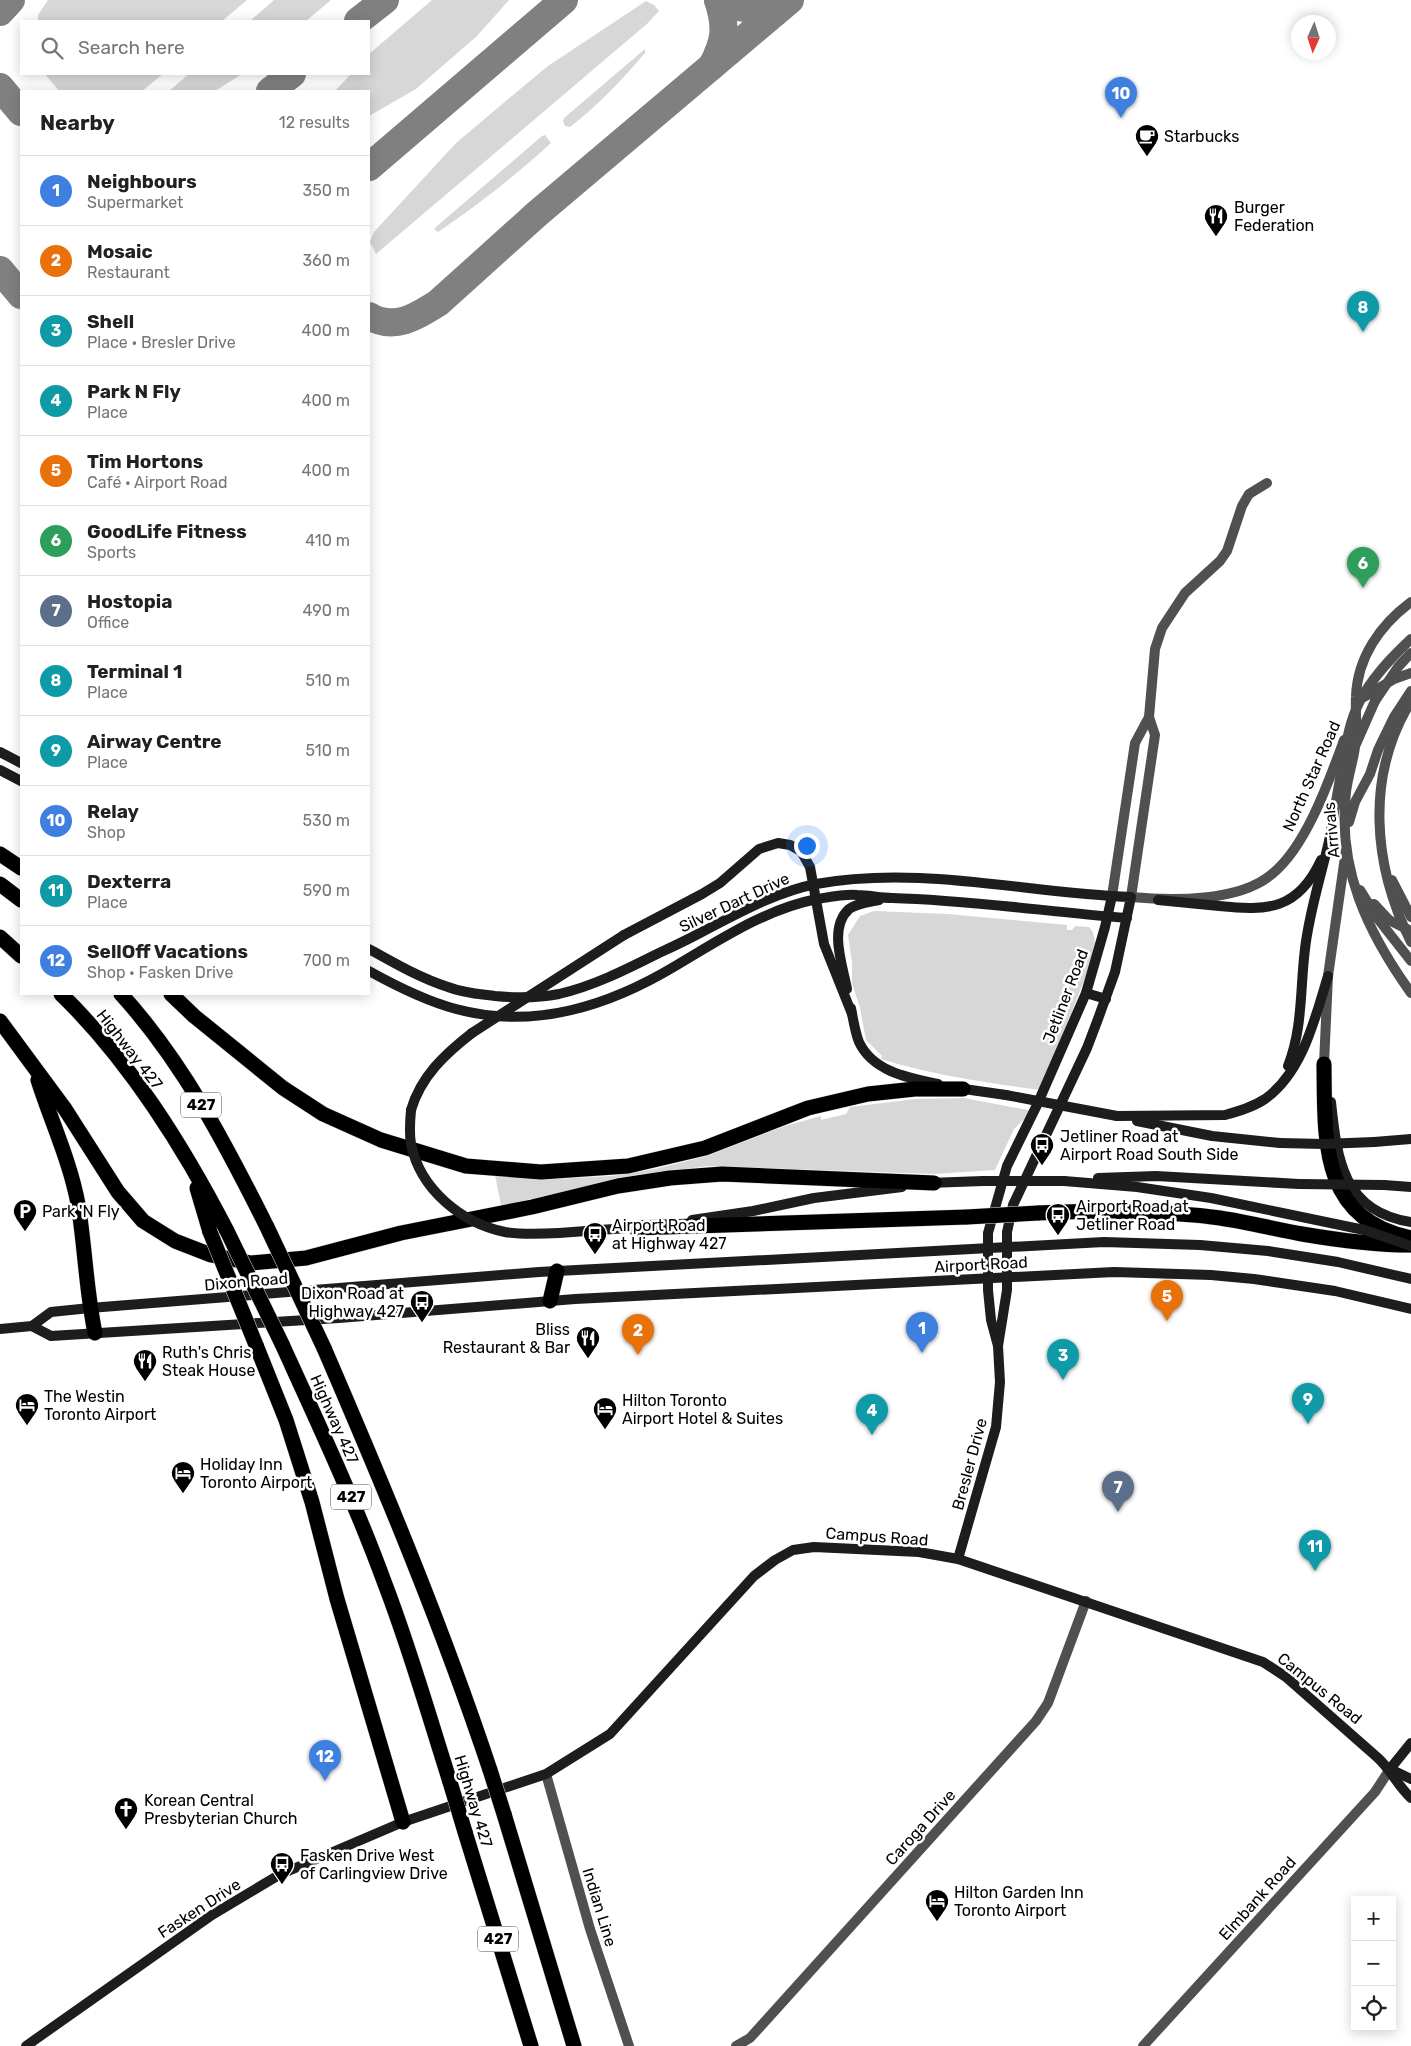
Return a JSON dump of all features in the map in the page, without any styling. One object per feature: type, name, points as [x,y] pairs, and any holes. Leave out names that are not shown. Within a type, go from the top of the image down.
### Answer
[{"type":"highway","points":[[0,854],[20,867]]},
{"type":"highway","points":[[0,884],[20,899]]},
{"type":"highway","points":[[0,938],[20,955]]},
{"type":"highway","name":"Highway 427","points":[[62,995],[123,1064],[187,1158],[227,1231],[282,1344],[337,1466],[385,1584],[413,1663],[531,2046]]},
{"type":"highway","name":"Highway 427","points":[[121,995],[180,1070],[216,1130],[267,1227],[324,1348],[418,1569],[468,1705],[504,1814],[574,2046]]},
{"type":"highway","points":[[172,995],[194,1016],[283,1088],[323,1114],[381,1140],[466,1166],[541,1172],[628,1166],[705,1148],[808,1108],[868,1094],[915,1089],[963,1089]]},
{"type":"highway","points":[[0,1021],[64,1109],[118,1192],[143,1220],[175,1241],[211,1254],[251,1263],[306,1258],[401,1233],[532,1207],[618,1186],[670,1178],[722,1174],[934,1183]]},
{"type":"highway","points":[[1324,1064],[1327,1148],[1336,1181],[1345,1197],[1363,1218],[1391,1233],[1411,1239]]},
{"type":"highway","points":[[34,1070],[68,1165],[78,1204],[90,1308],[95,1332]]},
{"type":"highway","points":[[187,1158],[210,1232],[286,1420],[312,1502],[337,1599],[403,1822]]},
{"type":"highway","points":[[635,1228],[967,1217],[1105,1210],[1163,1212],[1222,1218],[1355,1242],[1411,1245]]},
{"type":"highway","points":[[550,1301],[557,1270]]},
{"type":"street","name":"Jetliner Road","points":[[1007,1277],[1007,1232],[1013,1205],[1087,1048],[1115,972],[1131,897],[1155,736],[1149,717],[1155,649],[1162,628],[1185,593],[1220,561],[1227,551],[1242,506],[1249,494],[1267,483]]},
{"type":"street","points":[[1411,602],[1392,618],[1379,633],[1362,662],[1357,684],[1355,747],[1346,793],[1347,845],[1353,880],[1364,915],[1392,966],[1411,993]]},
{"type":"street","name":"North Star Road","points":[[1131,897],[1158,900],[1229,893],[1255,885],[1271,875],[1284,863],[1302,837],[1329,780],[1355,712],[1388,665],[1411,640]]},
{"type":"street","name":"Arrivals","points":[[1411,640],[1366,688],[1350,723],[1342,762],[1342,815],[1347,860],[1364,897],[1378,919],[1411,961]]},
{"type":"street","points":[[1355,747],[1375,701],[1398,667],[1411,653]]},
{"type":"street","points":[[1364,697],[1394,679],[1411,673]]},
{"type":"street","points":[[1349,822],[1355,802],[1370,774],[1378,750],[1394,717],[1411,691]]},
{"type":"street","points":[[1411,702],[1394,732],[1387,752],[1380,786],[1382,844],[1386,874],[1391,896],[1411,942]]},
{"type":"street","name":"Jetliner Road","points":[[987,1278],[988,1233],[1007,1166],[1037,1105],[1086,993],[1108,917],[1135,743],[1149,717]]},
{"type":"street","points":[[1350,727],[1349,822],[1328,976],[1324,1064],[1337,1152],[1346,1178],[1361,1198],[1372,1208],[1398,1220],[1411,1222]]},
{"type":"street","points":[[0,752],[20,763]]},
{"type":"street","points":[[1276,1090],[1285,1073],[1296,1039],[1306,940],[1337,802],[1342,762]]},
{"type":"street","points":[[0,770],[20,780]]},
{"type":"street","points":[[1158,900],[1245,909],[1269,908],[1281,904],[1302,890],[1317,867],[1329,841]]},
{"type":"street","points":[[852,1014],[824,944],[814,884],[808,861],[801,851],[790,845],[772,844],[755,852],[720,883],[624,935],[472,1033],[440,1061],[426,1077],[416,1093],[411,1110],[411,1145],[418,1166],[428,1183],[442,1200],[461,1215],[484,1226],[506,1232],[530,1234],[635,1228],[753,1211],[814,1198],[934,1183],[1064,1181],[1140,1176],[1299,1184],[1411,1187]]},
{"type":"street","points":[[1382,844],[1389,872],[1411,917]]},
{"type":"street","points":[[1347,845],[1361,884],[1372,903],[1389,920],[1411,931]]},
{"type":"street","name":"Silver Dart Drive","points":[[370,950],[422,978],[449,988],[470,993],[511,997],[537,997],[584,987],[625,970],[733,916],[790,891],[814,884],[851,878],[884,876],[1002,884],[1131,897]]},
{"type":"street","name":"Silver Dart Drive","points":[[370,972],[392,984],[456,1009],[505,1017],[557,1014],[580,1009],[621,994],[759,919],[816,899],[856,895],[938,900],[1127,918]]},
{"type":"street","points":[[888,898],[849,909],[840,925],[838,942],[858,1041],[876,1064],[913,1079],[1117,1116],[1212,1136],[1324,1144],[1411,1139]]},
{"type":"street","points":[[1117,1116],[1225,1115],[1253,1105],[1276,1090],[1297,1062],[1328,976]]},
{"type":"street","points":[[1086,993],[1106,999]]},
{"type":"street","points":[[1064,1181],[1146,1188],[1211,1198],[1411,1239]]},
{"type":"street","points":[[1362,1230],[1411,1245]]},
{"type":"street","name":"Airport Road","points":[[557,1270],[1104,1242],[1158,1242],[1228,1246],[1309,1256],[1411,1279]]},
{"type":"street","name":"Dixon Road","points":[[0,1329],[32,1326],[51,1312],[557,1270]]},
{"type":"street","name":"Airport Road","points":[[550,1301],[1114,1272],[1211,1275],[1278,1282],[1335,1291],[1411,1310]]},
{"type":"street","name":"Bresler Drive","points":[[998,1346],[1004,1314],[1007,1277]]},
{"type":"street","name":"Bresler Drive","points":[[958,1558],[996,1427],[1000,1382],[998,1346],[991,1320],[987,1278]]},
{"type":"street","name":"Dixon Road","points":[[32,1326],[51,1336],[339,1318],[550,1301]]},
{"type":"street","name":"Campus Road","points":[[403,1822],[546,1774],[610,1734],[754,1576],[775,1560],[793,1550],[814,1547],[902,1551],[958,1558],[1263,1662],[1286,1677],[1390,1769],[1411,1779]]},
{"type":"street","name":"Caroga Drive","points":[[736,2046],[750,2038],[1036,1721],[1048,1703],[1086,1601]]},
{"type":"street","points":[[1390,1769],[1411,1742]]},
{"type":"street","name":"Campus Road","points":[[1390,1769],[1404,1792],[1411,1798]]},
{"type":"street","name":"Elmbank Road","points":[[1143,2046],[1375,1792],[1390,1769]]},
{"type":"street","name":"Indian Line","points":[[546,1774],[590,1929],[629,2046]]},
{"type":"street","name":"Fasken Drive","points":[[26,2046],[212,1915],[279,1875],[403,1822]]},
{"type":"shaded area","points":[[48,0],[247,0],[223,20],[38,20],[38,15]]},
{"type":"shaded area","points":[[274,0],[331,0],[307,20],[251,20]]},
{"type":"shaded area","points":[[432,0],[509,0],[477,36],[416,89],[370,115],[370,90],[336,90],[350,75],[370,75],[370,53]]},
{"type":"shaded area","points":[[646,1],[654,5],[659,11],[648,23],[376,254],[370,242],[374,232],[456,143],[548,66]]},
{"type":"shaded area","points":[[645,49],[645,53],[600,101],[570,127],[565,126],[564,118]]},
{"type":"shaded area","points":[[46,75],[162,75],[143,90],[58,90]]},
{"type":"shaded area","points":[[188,75],[240,75],[217,90],[170,90]]},
{"type":"shaded area","points":[[545,135],[551,143],[524,167],[453,222],[438,232],[434,229],[542,136]]},
{"type":"shaded area","points":[[874,911],[948,914],[1067,925],[1067,930],[1072,930],[1075,926],[1089,927],[1093,932],[1095,942],[1089,968],[1041,1090],[960,1078],[920,1070],[881,1059],[882,1056],[866,1040],[860,1008],[852,983],[852,963],[848,935],[860,916]]},
{"type":"shaded area","points":[[964,1098],[1033,1111],[1014,1129],[995,1170],[934,1174],[709,1166],[637,1175],[505,1205],[501,1205],[495,1175],[556,1179],[612,1176],[655,1169],[707,1156],[785,1126],[821,1116],[821,1120],[846,1114],[850,1107],[915,1099]]},
{"type":"taxiway","points":[[0,12],[11,0]]},
{"type":"taxiway","points":[[359,20],[385,0]]},
{"type":"taxiway","points":[[370,166],[564,0]]},
{"type":"taxiway","points":[[718,0],[743,8],[770,7],[787,1]]},
{"type":"taxiway","points":[[712,66],[720,49],[723,34],[723,19],[718,0]]},
{"type":"taxiway","points":[[370,316],[387,322],[396,322],[413,317],[438,303],[538,213],[790,0]]},
{"type":"taxiway","points":[[271,90],[291,75]]},
{"type":"taxiway","points":[[0,87],[20,111]]},
{"type":"taxiway","points":[[0,270],[20,294]]},
{"type":"place","name":"Relay","points":[[1121,118]]},
{"type":"place","name":"Starbucks","points":[[1147,157]]},
{"type":"place","name":"Burger Federation","points":[[1216,237]]},
{"type":"place","name":"Terminal 1","points":[[1363,332]]},
{"type":"place","name":"GoodLife Fitness","points":[[1363,588]]},
{"type":"place","name":"Jetliner Road at Airport Road South Side","points":[[1042,1166]]},
{"type":"place","name":"Park 'N Fly","points":[[25,1232]]},
{"type":"place","name":"Airport Road at Jetliner Road","points":[[1058,1236]]},
{"type":"place","name":"Airport Road at Highway 427","points":[[595,1255]]},
{"type":"place","name":"Tim Hortons","points":[[1167,1321]]},
{"type":"place","name":"Dixon Road at Highway 427","points":[[422,1323]]},
{"type":"place","name":"Neighbours","points":[[922,1353]]},
{"type":"place","name":"Mosaic","points":[[638,1355]]},
{"type":"place","name":"Bliss Restaurant & Bar","points":[[588,1359]]},
{"type":"place","name":"Shell","points":[[1063,1380]]},
{"type":"place","name":"Ruth's Chris Steak House","points":[[145,1382]]},
{"type":"place","name":"Airway Centre","points":[[1308,1424]]},
{"type":"place","name":"The Westin Toronto Airport","points":[[27,1426]]},
{"type":"place","name":"Hilton Toronto Airport Hotel & Suites","points":[[605,1430]]},
{"type":"place","name":"Park N Fly","points":[[872,1435]]},
{"type":"place","name":"Holiday Inn Toronto Airport","points":[[183,1494]]},
{"type":"place","name":"Hostopia","points":[[1118,1512]]},
{"type":"place","name":"Dexterra","points":[[1315,1571]]},
{"type":"place","name":"SellOff Vacations","points":[[325,1781]]},
{"type":"place","name":"Korean Central Presbyterian Church","points":[[126,1830]]},
{"type":"place","name":"Fasken Drive West of Carlingview Drive","points":[[282,1885]]},
{"type":"place","name":"Hilton Garden Inn Toronto Airport","points":[[937,1922]]}]
